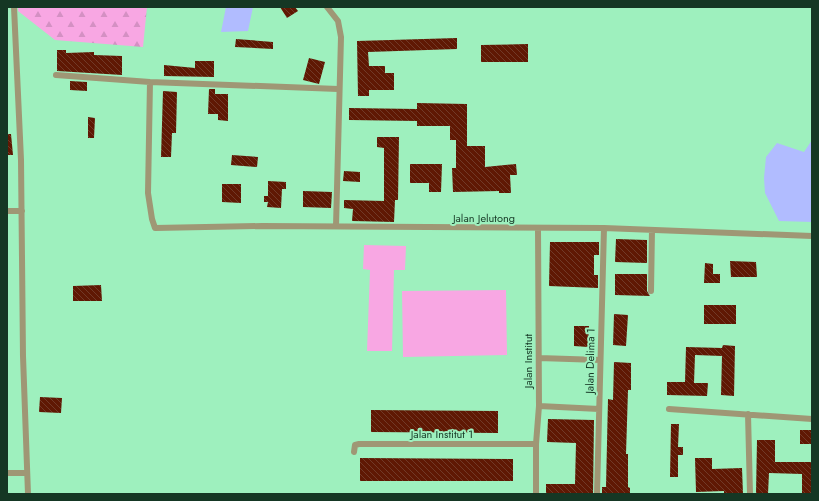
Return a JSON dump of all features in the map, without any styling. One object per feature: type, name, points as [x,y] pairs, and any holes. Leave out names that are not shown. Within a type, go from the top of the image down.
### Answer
[{"type":"street","points":[[14,7],[22,211],[23,356],[28,494]]},
{"type":"street","points":[[327,7],[338,21],[340,29],[336,226]]},
{"type":"street","points":[[56,75],[150,82],[338,89]]},
{"type":"street","name":"Jalan Jelutong","points":[[150,82],[148,192],[152,219],[156,228],[336,226],[604,228],[812,236]]},
{"type":"street","points":[[7,211],[22,211]]},
{"type":"street","name":"Jalan Institut","points":[[536,494],[536,444],[539,406],[538,228]]},
{"type":"street","name":"Jalan Delima 1","points":[[597,494],[604,228]]},
{"type":"street","points":[[651,291],[652,230]]},
{"type":"street","points":[[538,358],[600,360]]},
{"type":"street","points":[[539,406],[599,409]]},
{"type":"street","points":[[669,409],[812,419]]},
{"type":"street","points":[[748,414],[750,494]]},
{"type":"street","name":"Jalan Institut 1","points":[[354,452],[355,445],[359,444],[536,444]]},
{"type":"street","points":[[7,473],[27,473]]},
{"type":"green space","points":[[18,7],[147,7],[143,47],[55,40],[18,11]]},
{"type":"green space","points":[[364,245],[406,246],[405,270],[394,270],[392,351],[367,351],[370,270],[363,269]]},
{"type":"green space","points":[[506,290],[507,355],[403,357],[402,291]]},
{"type":"water","points":[[226,7],[253,7],[248,31],[221,32]]},
{"type":"water","points":[[812,140],[812,222],[779,221],[765,193],[764,178],[766,157],[777,143],[804,152]]},
{"type":"building","points":[[280,7],[295,7],[298,11],[287,18]]},
{"type":"building","points":[[457,38],[457,49],[368,52],[369,66],[385,66],[385,73],[394,73],[394,90],[369,90],[369,96],[358,96],[357,41]]},
{"type":"building","points":[[236,39],[273,42],[273,49],[235,47]]},
{"type":"building","points":[[528,44],[528,62],[481,62],[481,45]]},
{"type":"building","points":[[57,50],[66,50],[66,53],[94,52],[94,55],[122,56],[122,75],[57,71]]},
{"type":"building","points":[[309,58],[325,62],[319,84],[303,80]]},
{"type":"building","points":[[195,61],[214,61],[214,77],[164,76],[164,65],[195,68]]},
{"type":"building","points":[[70,81],[87,82],[87,91],[70,90]]},
{"type":"building","points":[[209,89],[215,89],[215,94],[228,94],[228,121],[218,120],[218,114],[208,114]]},
{"type":"building","points":[[163,91],[177,92],[176,133],[172,133],[171,157],[161,157]]},
{"type":"building","points":[[417,103],[467,104],[467,146],[485,146],[485,167],[516,164],[517,175],[510,175],[511,193],[499,193],[499,191],[453,192],[452,168],[456,168],[456,140],[450,140],[450,126],[417,126],[417,121],[349,120],[349,108],[417,109]]},
{"type":"building","points":[[88,117],[95,118],[94,138],[88,138]]},
{"type":"building","points":[[7,134],[11,134],[13,155],[7,155]]},
{"type":"building","points":[[377,137],[399,137],[398,200],[395,200],[394,222],[352,221],[353,209],[344,208],[344,200],[384,201],[384,148],[377,147]]},
{"type":"building","points":[[232,155],[258,157],[257,167],[231,165]]},
{"type":"building","points":[[410,164],[442,164],[441,192],[429,192],[429,183],[410,183]]},
{"type":"building","points":[[344,171],[360,172],[360,182],[343,181]]},
{"type":"building","points":[[268,181],[286,182],[286,189],[282,189],[281,208],[267,207],[268,202],[264,202],[264,196],[268,196]]},
{"type":"building","points":[[222,184],[241,184],[241,203],[222,202]]},
{"type":"building","points":[[303,191],[332,192],[331,208],[303,207]]},
{"type":"building","points":[[616,239],[647,240],[647,263],[615,262]]},
{"type":"building","points":[[550,242],[599,242],[599,255],[594,255],[594,275],[598,275],[598,288],[549,286]]},
{"type":"building","points":[[730,261],[756,262],[757,277],[731,277]]},
{"type":"building","points":[[705,263],[713,264],[713,274],[720,274],[720,283],[704,283]]},
{"type":"building","points":[[615,274],[647,274],[647,291],[650,296],[615,295]]},
{"type":"building","points":[[101,285],[102,301],[73,301],[73,286]]},
{"type":"building","points":[[704,305],[736,305],[736,324],[704,324]]},
{"type":"building","points":[[614,314],[628,315],[626,346],[613,345]]},
{"type":"building","points":[[574,326],[589,326],[588,347],[574,346]]},
{"type":"building","points":[[723,345],[735,346],[734,396],[721,395],[722,356],[695,355],[694,383],[708,383],[707,396],[667,395],[667,382],[685,382],[686,347],[722,348]]},
{"type":"building","points":[[614,362],[631,363],[631,390],[628,390],[626,454],[628,454],[628,487],[630,488],[630,494],[602,494],[602,487],[606,487],[608,399],[613,400]]},
{"type":"building","points":[[40,397],[62,398],[61,413],[39,412]]},
{"type":"building","points":[[371,410],[498,411],[498,433],[371,432]]},
{"type":"building","points":[[548,419],[594,420],[593,494],[546,494],[546,484],[575,484],[576,443],[547,442]]},
{"type":"building","points":[[671,424],[679,424],[678,447],[683,447],[683,455],[678,455],[678,477],[670,477]]},
{"type":"building","points":[[800,430],[812,430],[812,444],[800,444]]},
{"type":"building","points":[[757,440],[775,440],[775,462],[812,462],[812,494],[802,494],[802,474],[769,473],[768,494],[756,494]]},
{"type":"building","points":[[360,458],[513,459],[513,481],[360,481]]},
{"type":"building","points":[[695,458],[712,458],[712,469],[742,468],[743,494],[724,494],[724,491],[696,492]]}]
